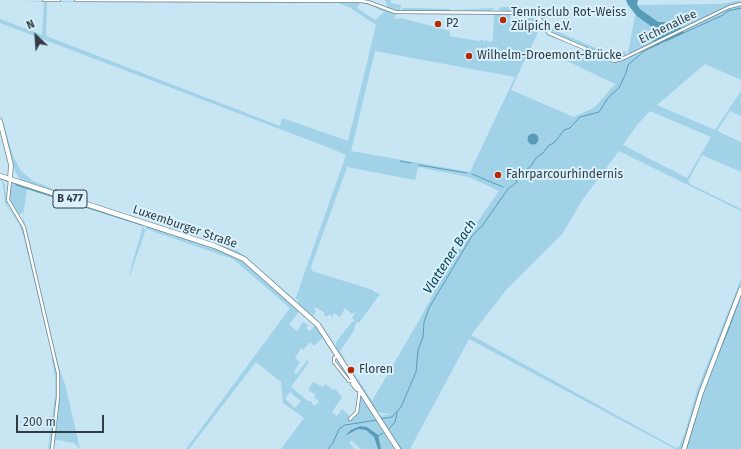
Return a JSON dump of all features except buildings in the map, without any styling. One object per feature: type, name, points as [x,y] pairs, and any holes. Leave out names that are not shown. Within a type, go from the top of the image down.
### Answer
[{"type":"main road","name":"B 477","points":[[0,176],[10,179]]},
{"type":"main road","name":"Luxemburger Straße","points":[[10,179],[236,254],[312,318],[339,355],[353,380],[398,449]]},
{"type":"street","points":[[44,0],[60,0]]},
{"type":"street","name":"Eichenallee","points":[[76,0],[365,1],[395,12],[534,13],[538,16],[545,30],[551,34],[609,60],[616,61],[729,7],[741,4]]},
{"type":"street","points":[[0,121],[12,165],[8,200],[24,227],[58,373],[58,397],[52,449]]},
{"type":"street","points":[[684,449],[701,393],[741,288]]},
{"type":"street","points":[[339,355],[334,358],[334,362],[349,381],[353,380]]},
{"type":"street","points":[[350,419],[357,412],[360,390]]},
{"type":"shaded area","points":[[385,0],[391,0],[391,3],[401,5],[400,11],[388,8]]},
{"type":"shaded area","points":[[626,0],[638,0],[637,5],[640,9],[658,22],[677,22],[684,33],[655,46],[651,37],[652,27],[637,16]]},
{"type":"shaded area","points":[[23,1],[364,2],[397,14],[394,19],[401,18],[450,31],[450,36],[478,41],[483,40],[485,43],[485,40],[491,42],[493,39],[494,14],[512,14],[510,16],[510,22],[524,22],[524,16],[515,16],[515,14],[531,14],[537,17],[546,32],[564,42],[548,36],[540,27],[530,50],[587,59],[589,53],[570,44],[614,62],[627,58],[732,7],[741,6],[741,80],[705,64],[657,105],[715,130],[741,91],[741,116],[730,111],[717,131],[741,142],[741,172],[702,155],[688,181],[690,184],[741,209],[741,211],[619,151],[583,199],[563,233],[507,289],[471,335],[676,448],[679,447],[685,432],[697,390],[741,279],[741,286],[682,449],[675,449],[469,339],[410,449],[399,449],[379,416],[391,414],[380,413],[374,409],[347,362],[336,348],[336,342],[352,322],[355,321],[352,318],[356,312],[352,314],[345,308],[340,317],[334,313],[332,317],[330,314],[326,317],[324,315],[325,313],[315,307],[314,309],[316,311],[313,316],[298,304],[298,299],[294,301],[250,262],[234,251],[21,181],[15,171],[0,111],[13,156],[21,171],[33,181],[76,198],[238,251],[295,300],[346,155],[0,23],[0,19],[42,35],[44,2]],"holes":[[[47,2],[338,3],[349,7],[376,25],[348,141],[282,118],[280,126],[46,36]],[[360,3],[370,5],[384,12],[375,20],[357,8]],[[375,51],[515,77],[470,172],[351,151]],[[527,55],[567,61],[615,84],[595,107],[574,117],[511,90]],[[650,111],[711,137],[687,178],[623,145],[637,125]],[[347,167],[415,180],[418,167],[469,177],[499,191],[464,241],[372,401],[340,351],[355,329],[354,328],[357,322],[359,323],[380,294],[373,290],[312,271],[311,267]]]},
{"type":"shaded area","points":[[741,1],[741,3],[731,5],[630,54],[628,53],[637,5],[721,4]]},
{"type":"shaded area","points":[[503,7],[535,7],[542,12],[554,30],[612,55],[626,51],[625,56],[613,60],[550,32],[534,12],[501,11],[498,9]]},
{"type":"shaded area","points":[[402,8],[450,9],[450,11],[403,11]]},
{"type":"shaded area","points":[[494,9],[491,11],[454,10]]},
{"type":"shaded area","points":[[531,134],[535,134],[537,135],[537,143],[531,144],[528,141],[528,137]]},
{"type":"shaded area","points":[[0,178],[5,184],[8,206],[23,228],[57,372],[57,400],[51,449],[48,449],[55,396],[53,359],[24,238],[19,224],[5,203],[3,184]]},
{"type":"shaded area","points":[[17,183],[143,225],[144,230],[148,226],[225,251],[241,259],[293,306],[300,310],[289,325],[297,331],[303,322],[308,325],[306,328],[310,331],[315,325],[324,336],[314,346],[310,342],[303,350],[301,348],[295,358],[300,362],[294,372],[297,374],[307,360],[309,362],[291,387],[308,401],[311,401],[314,406],[319,402],[314,397],[316,395],[308,390],[313,382],[323,387],[325,384],[333,390],[335,389],[342,397],[332,412],[337,416],[342,409],[351,417],[356,411],[359,395],[356,412],[353,416],[348,419],[349,420],[356,414],[360,394],[394,449],[381,449],[376,434],[367,427],[360,426],[347,436],[358,429],[367,430],[374,437],[378,449],[361,449],[352,441],[349,441],[354,449],[281,449],[304,418],[283,403],[281,382],[256,362],[189,449],[186,449],[290,308],[233,259],[146,229],[129,275],[143,226],[27,189],[23,216],[23,212],[19,215],[9,200],[10,188],[13,184]],"holes":[[[290,392],[301,401],[295,408],[285,399]]]},
{"type":"shaded area","points":[[23,216],[80,449],[74,443],[58,440],[55,441],[53,449],[59,400],[59,373]]},
{"type":"shaded area","points":[[741,292],[741,449],[685,449],[697,407]]},
{"type":"shaded area","points":[[360,426],[367,427],[378,435],[381,449],[378,449],[374,437],[366,430],[358,429],[345,436],[351,430]]},
{"type":"waterway","name":"Vlattener Bach","points":[[666,41],[723,15],[728,11],[741,8]]},
{"type":"waterway","name":"Vlattener Bach","points":[[381,419],[392,417],[401,407],[416,372],[418,350],[423,337],[424,322],[429,308],[472,236],[482,226],[508,189],[516,183],[518,177],[531,166],[536,158],[543,153],[548,146],[555,142],[564,130],[570,128],[580,117],[599,112],[608,98],[619,88],[628,65],[644,51],[659,44]]},
{"type":"waterway","points":[[400,161],[411,163]]},
{"type":"waterway","points":[[419,165],[467,173]]},
{"type":"waterway","points":[[472,174],[503,187]]},
{"type":"waterway","points":[[16,185],[142,225]]},
{"type":"waterway","points":[[149,227],[167,233]]},
{"type":"waterway","points":[[176,236],[217,249]]},
{"type":"waterway","points":[[731,323],[737,305]]},
{"type":"waterway","points":[[717,357],[730,326]]},
{"type":"waterway","points":[[388,430],[395,422],[397,413]]},
{"type":"waterway","points":[[687,447],[696,417]]},
{"type":"waterway","name":"Vlattener Bach","points":[[328,449],[333,443],[339,429],[345,425],[377,420]]},
{"type":"waterway","points":[[378,436],[383,433]]},
{"type":"place","name":"Tennisclub Rot-Weiss Zülpich e.V.","points":[[503,20]]},
{"type":"place","name":"P2","points":[[438,24]]},
{"type":"place","name":"Wilhelm-Droemont-Brücke","points":[[469,56]]},
{"type":"place","name":"Fahrparcourhindernis","points":[[498,175]]},
{"type":"place","name":"Floren","points":[[351,370]]}]
